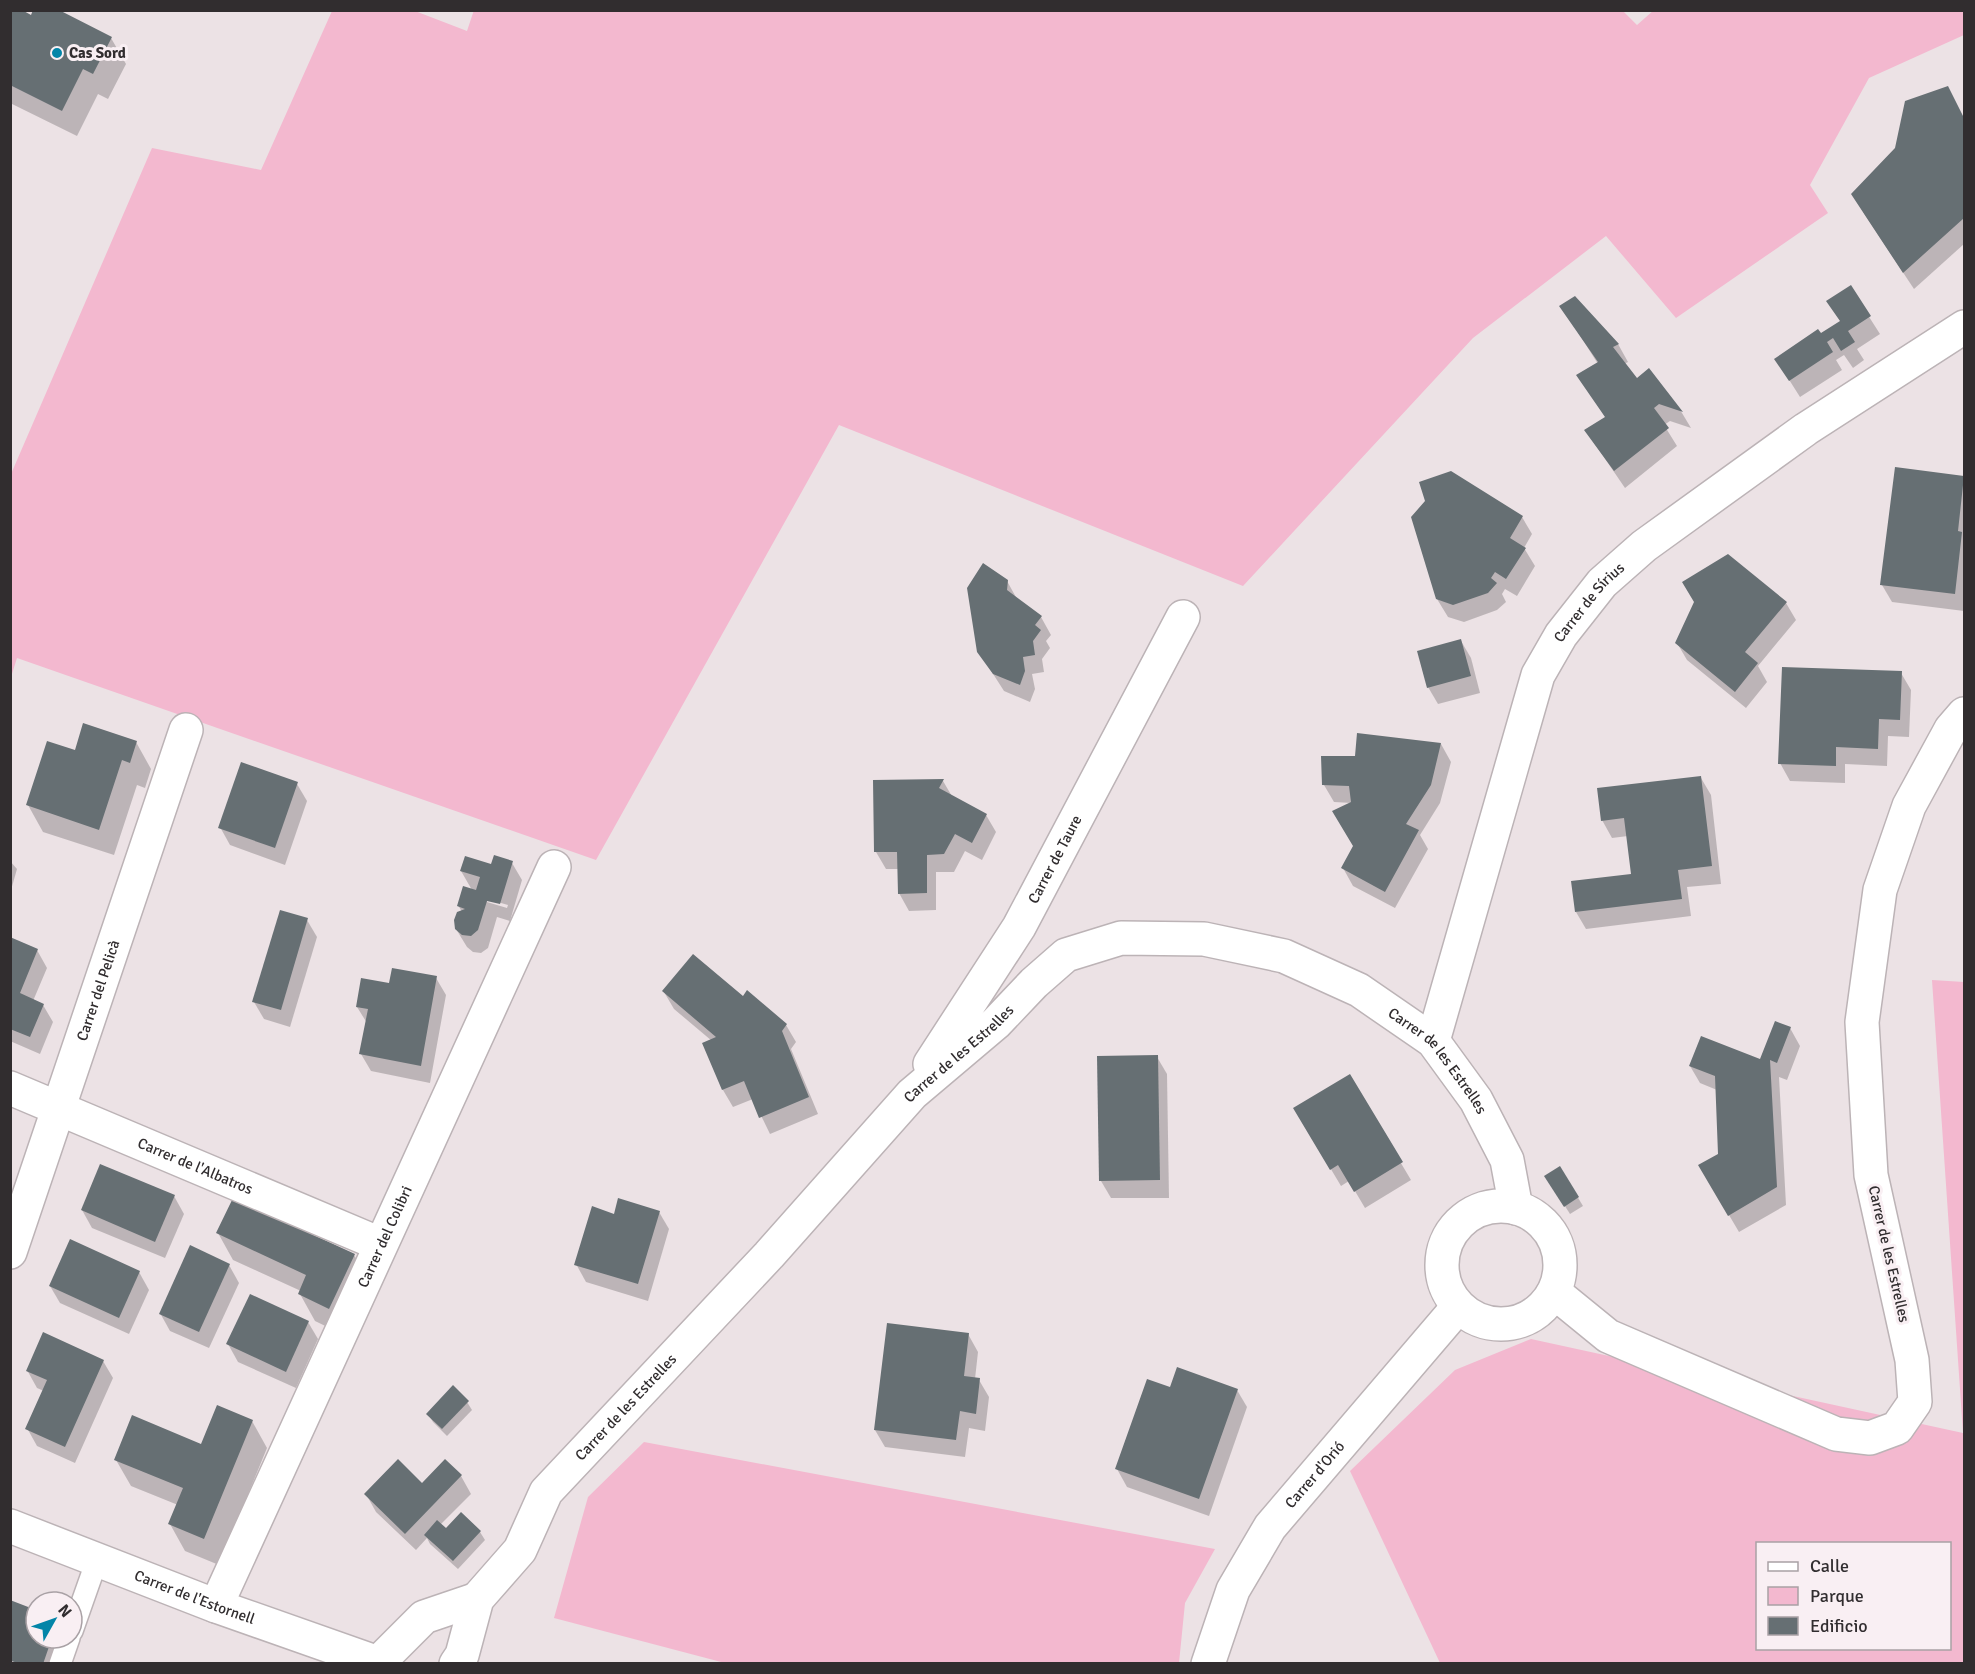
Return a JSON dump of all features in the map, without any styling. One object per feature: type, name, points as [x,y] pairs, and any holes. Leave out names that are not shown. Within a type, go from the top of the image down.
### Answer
[{"type":"street","name":"Carrer de Sírius","points":[[1433,1041],[1538,675],[1561,635],[1602,583],[1644,546],[1806,429],[1965,327]]},
{"type":"street","name":"Carrer de Taure","points":[[912,1094],[1019,927],[1183,617]]},
{"type":"street","name":"Carrer de les Estrelles","points":[[1554,1292],[1608,1336],[1836,1434],[1870,1437],[1898,1428],[1915,1402],[1912,1360],[1871,1175],[1862,1022],[1880,890],[1909,806],[1951,729],[1965,714]]},
{"type":"street","name":"Carrer del Pelicà","points":[[10,1252],[186,730]]},
{"type":"street","name":"Carrer del Colibri","points":[[216,1606],[554,867]]},
{"type":"street","name":"Carrer de les Estrelles","points":[[456,1664],[462,1655],[477,1599],[520,1550],[546,1492],[769,1256],[912,1094],[996,1023],[1034,983],[1066,955],[1121,938],[1204,939],[1284,956],[1359,990],[1433,1041],[1476,1100],[1507,1160],[1516,1208]]},
{"type":"street","name":"Carrer de l'Albatros","points":[[10,1089],[380,1244]]},
{"type":"street","points":[[1497,1206],[1516,1208],[1532,1215],[1545,1226],[1555,1241],[1560,1258],[1559,1275],[1554,1292],[1543,1307],[1528,1318],[1510,1324],[1491,1324],[1474,1318],[1458,1307],[1447,1291],[1442,1272],[1443,1253],[1449,1235],[1462,1220],[1478,1210],[1497,1206]]},
{"type":"street","name":"Carrer d'Orió","points":[[1208,1664],[1233,1590],[1270,1527],[1458,1307]]},
{"type":"street","name":"Carrer de l'Estornell","points":[[10,1526],[216,1606],[380,1663]]},
{"type":"street","name":"Carrer de les Estrelles","points":[[380,1663],[424,1617],[477,1599]]},
{"type":"lane","points":[[84,1597],[97,1560]]},
{"type":"green space","points":[[474,10],[1622,10],[1637,25],[1654,10],[1964,11],[1964,35],[1869,78],[1810,185],[1828,213],[1676,318],[1606,236],[1473,338],[1243,586],[839,425],[596,860],[17,658],[11,677],[11,474],[152,148],[261,170],[332,11],[415,11],[467,31]]},
{"type":"green space","points":[[1932,980],[1964,982],[1964,1663],[1440,1663],[1350,1471],[1455,1370],[1531,1339],[1963,1433]]},
{"type":"green space","points":[[644,1442],[1215,1549],[1185,1603],[1179,1663],[725,1663],[554,1618],[588,1497]]},
{"type":"building","name":"Cas Sord","points":[[10,10],[22,10],[31,15],[33,10],[59,10],[112,37],[93,74],[83,69],[62,111],[10,85]]},
{"type":"building","points":[[1948,86],[1964,118],[1964,218],[1903,273],[1851,194],[1895,148],[1905,101]]},
{"type":"building","points":[[1851,285],[1871,316],[1848,331],[1855,342],[1841,351],[1833,338],[1827,342],[1833,352],[1789,381],[1774,359],[1818,329],[1821,333],[1840,321],[1826,301]]},
{"type":"building","points":[[1575,296],[1619,344],[1613,347],[1637,378],[1649,368],[1683,412],[1659,404],[1654,408],[1669,428],[1614,471],[1584,430],[1605,417],[1576,375],[1598,362],[1559,306]]},
{"type":"building","points":[[1895,467],[1964,476],[1958,531],[1962,532],[1955,594],[1880,585]]},
{"type":"building","points":[[1451,471],[1523,516],[1510,538],[1526,548],[1506,579],[1495,572],[1491,578],[1497,583],[1488,593],[1453,605],[1436,599],[1411,517],[1425,501],[1419,482]]},
{"type":"building","points":[[1728,554],[1787,602],[1745,652],[1758,663],[1735,692],[1675,643],[1694,602],[1682,582]]},
{"type":"building","points":[[983,563],[1008,580],[1007,590],[1042,616],[1035,625],[1041,630],[1033,641],[1035,655],[1023,657],[1025,671],[1020,685],[993,674],[977,652],[967,588]]},
{"type":"building","points":[[1461,639],[1471,676],[1427,688],[1417,651]]},
{"type":"building","points":[[1782,667],[1902,671],[1900,720],[1879,719],[1878,749],[1836,747],[1836,766],[1778,764]]},
{"type":"building","points":[[83,723],[137,741],[130,763],[122,760],[99,830],[26,805],[47,741],[75,750]]},
{"type":"building","points":[[1357,733],[1441,743],[1431,785],[1406,824],[1419,830],[1385,892],[1341,868],[1353,846],[1332,811],[1351,802],[1349,786],[1322,785],[1321,756],[1355,756]]},
{"type":"building","points":[[241,762],[298,782],[275,848],[218,828]]},
{"type":"building","points":[[1701,776],[1712,866],[1678,870],[1682,899],[1575,912],[1571,881],[1631,874],[1624,818],[1601,821],[1597,788]]},
{"type":"building","points":[[944,779],[939,788],[987,814],[972,843],[955,834],[944,854],[927,855],[927,893],[898,894],[897,852],[874,852],[873,780]]},
{"type":"building","points":[[494,855],[513,861],[500,904],[487,901],[478,930],[471,936],[462,935],[455,929],[454,920],[457,912],[465,909],[457,906],[463,886],[476,890],[480,877],[460,871],[465,856],[491,864]]},
{"type":"building","points":[[280,910],[308,918],[281,1010],[252,1002]]},
{"type":"building","points":[[10,937],[38,949],[20,993],[44,1004],[30,1037],[10,1029]]},
{"type":"building","points":[[693,954],[743,996],[747,990],[787,1024],[782,1031],[809,1097],[759,1118],[744,1081],[722,1090],[702,1043],[716,1037],[662,991]]},
{"type":"building","points":[[392,968],[437,976],[421,1066],[359,1054],[368,1009],[356,1007],[361,978],[389,983]]},
{"type":"building","points":[[1775,1021],[1791,1027],[1777,1063],[1770,1060],[1777,1187],[1728,1216],[1698,1165],[1718,1154],[1715,1076],[1689,1066],[1701,1036],[1760,1059]]},
{"type":"building","points":[[1158,1055],[1160,1180],[1099,1181],[1097,1056]]},
{"type":"building","points":[[1350,1074],[1403,1162],[1354,1192],[1338,1165],[1330,1170],[1293,1108]]},
{"type":"building","points":[[100,1164],[175,1195],[155,1242],[81,1210]]},
{"type":"building","points":[[1560,1166],[1579,1197],[1564,1207],[1544,1176]]},
{"type":"building","points":[[233,1198],[355,1254],[329,1309],[298,1294],[306,1275],[216,1233]]},
{"type":"building","points":[[618,1198],[660,1211],[638,1284],[574,1265],[592,1206],[614,1214]]},
{"type":"building","points":[[70,1239],[140,1271],[119,1318],[49,1286]]},
{"type":"building","points":[[190,1245],[230,1264],[199,1332],[159,1314]]},
{"type":"building","points":[[250,1294],[309,1321],[286,1372],[226,1344]]},
{"type":"building","points":[[887,1323],[969,1333],[964,1376],[980,1378],[976,1414],[960,1411],[956,1440],[874,1430]]},
{"type":"building","points":[[43,1332],[104,1360],[65,1447],[25,1429],[47,1380],[26,1371]]},
{"type":"building","points":[[1177,1367],[1238,1389],[1199,1499],[1115,1469],[1147,1379],[1170,1387]]},
{"type":"building","points":[[453,1385],[469,1401],[442,1429],[426,1414]]},
{"type":"building","points":[[217,1405],[253,1420],[204,1539],[168,1524],[183,1488],[114,1460],[132,1415],[201,1444]]},
{"type":"building","points":[[398,1459],[422,1483],[445,1459],[462,1475],[405,1534],[364,1494]]},
{"type":"building","points":[[461,1512],[481,1531],[453,1561],[424,1535],[437,1520],[446,1528]]},
{"type":"building","points":[[10,1600],[24,1605],[24,1650],[48,1650],[43,1664],[19,1664],[10,1660]]},
{"type":"place","name":"Cas Sord","points":[[57,53]]}]
